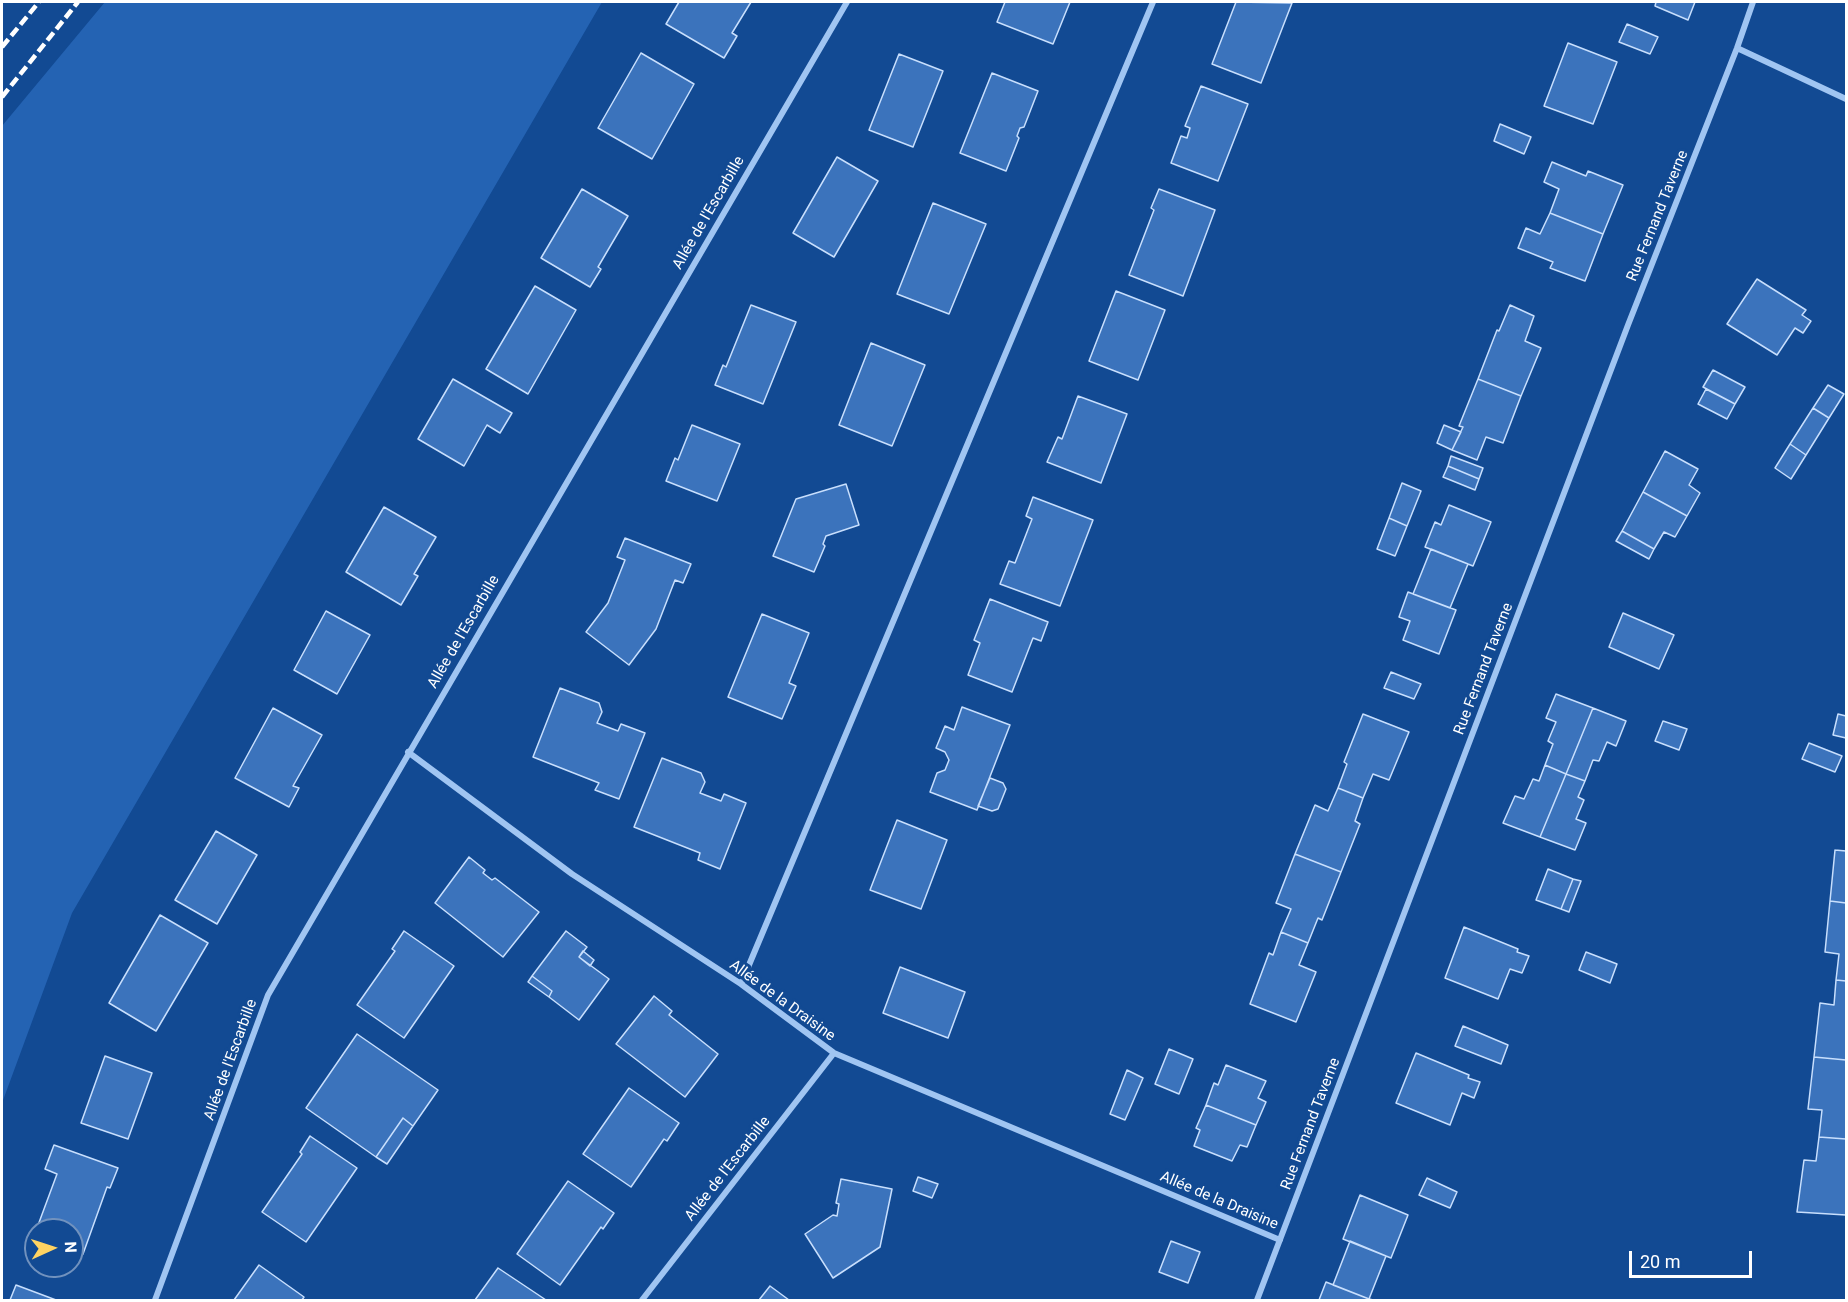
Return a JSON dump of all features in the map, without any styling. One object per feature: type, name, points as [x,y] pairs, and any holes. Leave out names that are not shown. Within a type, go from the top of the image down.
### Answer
[{"type":"street","name":"Allée de l'Escarbille","points":[[155,1300],[268,995],[847,2]]},
{"type":"street","points":[[741,984],[1153,2]]},
{"type":"street","name":"Rue Fernand Taverne","points":[[1257,1300],[1753,2]]},
{"type":"street","points":[[1737,48],[1846,99]]},
{"type":"street","name":"Allée de la Draisine","points":[[408,752],[572,874],[741,984],[834,1053],[1280,1240]]},
{"type":"street","name":"Allée de l'Escarbille","points":[[642,1300],[834,1053]]},
{"type":"shaded area","points":[[105,2],[602,2],[72,913],[2,1103],[2,126]]},
{"type":"building","points":[[679,2],[751,2],[732,33],[737,36],[724,58],[666,24]]},
{"type":"building","points":[[1005,2],[1070,2],[1053,44],[997,22]]},
{"type":"building","points":[[1236,2],[1292,3],[1261,83],[1212,64]]},
{"type":"building","points":[[1656,2],[1695,2],[1688,20],[1655,6]]},
{"type":"building","points":[[1627,24],[1658,37],[1650,54],[1619,42]]},
{"type":"building","points":[[1568,43],[1617,62],[1593,124],[1544,106]]},
{"type":"building","points":[[641,53],[694,84],[652,159],[598,128]]},
{"type":"building","points":[[899,54],[943,71],[913,147],[869,130]]},
{"type":"building","points":[[992,73],[1038,91],[1024,127],[1020,128],[1017,136],[1019,138],[1006,171],[960,153]]},
{"type":"building","points":[[1201,86],[1248,104],[1218,181],[1171,163],[1181,136],[1187,138],[1190,128],[1185,126]]},
{"type":"building","points":[[1500,124],[1531,137],[1524,154],[1494,141]]},
{"type":"building","points":[[837,157],[878,181],[834,257],[793,233]]},
{"type":"building","points":[[1552,162],[1586,176],[1588,171],[1623,185],[1603,234],[1550,213],[1559,189],[1544,182]]},
{"type":"building","points":[[582,189],[628,216],[598,267],[601,269],[590,287],[541,258]]},
{"type":"building","points":[[1159,189],[1215,210],[1183,296],[1129,275],[1154,210],[1151,208]]},
{"type":"building","points":[[933,203],[986,224],[949,314],[897,294]]},
{"type":"building","points":[[1550,213],[1603,234],[1585,281],[1550,268],[1553,262],[1518,248],[1526,228],[1540,234]]},
{"type":"building","points":[[1757,279],[1806,310],[1802,315],[1811,321],[1803,333],[1795,328],[1777,355],[1727,324]]},
{"type":"building","points":[[535,286],[576,310],[528,394],[486,369]]},
{"type":"building","points":[[1116,291],[1165,310],[1138,380],[1089,361]]},
{"type":"building","points":[[751,305],[796,322],[763,404],[715,385],[723,365],[726,367]]},
{"type":"building","points":[[1510,305],[1534,316],[1525,341],[1541,348],[1521,396],[1478,379],[1497,330],[1499,331]]},
{"type":"building","points":[[871,343],[925,365],[892,446],[839,425]]},
{"type":"building","points":[[1713,370],[1745,387],[1735,404],[1703,387]]},
{"type":"building","points":[[453,379],[512,413],[500,433],[487,425],[464,466],[418,439]]},
{"type":"building","points":[[1478,379],[1521,396],[1503,443],[1486,437],[1477,460],[1452,450],[1463,427],[1459,426]]},
{"type":"building","points":[[1828,385],[1844,394],[1829,418],[1813,408]]},
{"type":"building","points":[[1706,389],[1735,404],[1727,419],[1698,404]]},
{"type":"building","points":[[1078,396],[1127,414],[1101,483],[1047,462],[1058,437],[1062,439]]},
{"type":"building","points":[[1813,408],[1829,418],[1806,455],[1790,444]]},
{"type":"building","points":[[692,425],[740,444],[717,501],[666,481],[675,458],[678,460]]},
{"type":"building","points":[[1444,425],[1461,432],[1452,450],[1437,443]]},
{"type":"building","points":[[1790,444],[1806,455],[1791,479],[1775,468]]},
{"type":"building","points":[[1665,451],[1698,469],[1689,485],[1700,493],[1687,516],[1643,492]]},
{"type":"building","points":[[1451,456],[1483,468],[1479,479],[1448,466]]},
{"type":"building","points":[[1448,466],[1479,479],[1475,490],[1443,477]]},
{"type":"building","points":[[1402,483],[1421,491],[1407,526],[1389,518]]},
{"type":"building","points":[[846,484],[859,525],[826,536],[823,544],[825,546],[814,572],[773,556],[796,499]]},
{"type":"building","points":[[1643,492],[1687,516],[1675,537],[1664,532],[1654,549],[1622,531]]},
{"type":"building","points":[[1033,497],[1093,520],[1060,606],[1000,584],[1009,561],[1015,563],[1032,519],[1026,516]]},
{"type":"building","points":[[1449,505],[1491,522],[1473,566],[1425,547],[1435,522],[1441,525]]},
{"type":"building","points":[[384,507],[436,537],[414,574],[418,576],[401,605],[346,572]]},
{"type":"building","points":[[1389,518],[1407,526],[1395,556],[1377,549]]},
{"type":"building","points":[[1622,531],[1654,549],[1649,559],[1616,541]]},
{"type":"building","points":[[625,538],[691,564],[683,583],[675,580],[656,629],[629,665],[586,632],[608,603],[625,560],[617,557]]},
{"type":"building","points":[[1431,549],[1468,564],[1450,608],[1413,594]]},
{"type":"building","points":[[1408,592],[1456,610],[1439,654],[1403,640],[1410,621],[1399,617]]},
{"type":"building","points":[[990,599],[1048,622],[1041,641],[1033,638],[1012,692],[968,675],[980,643],[974,640]]},
{"type":"building","points":[[326,611],[370,635],[337,694],[294,670]]},
{"type":"building","points":[[1623,613],[1674,635],[1659,669],[1609,647]]},
{"type":"building","points":[[762,614],[809,633],[789,683],[796,686],[782,719],[728,697]]},
{"type":"building","points":[[1391,672],[1421,684],[1414,699],[1384,688]]},
{"type":"building","points":[[560,688],[599,703],[602,712],[597,723],[618,731],[621,724],[645,733],[619,799],[595,790],[599,783],[533,757]]},
{"type":"building","points":[[1556,694],[1593,708],[1566,774],[1545,765],[1553,744],[1548,741],[1556,722],[1546,718]]},
{"type":"building","points":[[962,707],[1010,725],[977,810],[930,792],[937,773],[945,770],[949,760],[945,752],[936,748],[945,726],[954,730]]},
{"type":"building","points":[[273,708],[322,735],[293,786],[299,788],[289,807],[235,778]]},
{"type":"building","points":[[1593,708],[1626,721],[1616,746],[1607,742],[1599,761],[1593,760],[1585,781],[1566,774]]},
{"type":"building","points":[[1363,714],[1409,732],[1389,780],[1373,774],[1363,798],[1338,788],[1347,764],[1344,762]]},
{"type":"building","points":[[1838,714],[1846,716],[1846,738],[1833,735]]},
{"type":"building","points":[[1663,721],[1687,729],[1679,750],[1655,741]]},
{"type":"building","points":[[1809,743],[1842,756],[1835,772],[1802,759]]},
{"type":"building","points":[[662,758],[701,773],[705,782],[700,793],[721,801],[724,794],[746,803],[720,869],[698,860],[700,853],[634,827]]},
{"type":"building","points":[[1545,765],[1566,774],[1540,837],[1503,823],[1515,796],[1524,799],[1533,779],[1539,781]]},
{"type":"building","points":[[1566,774],[1585,781],[1578,797],[1584,800],[1576,819],[1586,823],[1575,850],[1540,837]]},
{"type":"building","points":[[990,778],[1003,783],[1006,789],[998,809],[992,811],[978,806]]},
{"type":"building","points":[[1338,788],[1363,798],[1355,821],[1360,824],[1341,872],[1295,854],[1315,805],[1328,811]]},
{"type":"building","points":[[897,820],[947,840],[921,909],[870,890]]},
{"type":"building","points":[[216,831],[257,855],[217,924],[175,900]]},
{"type":"building","points":[[1835,850],[1846,851],[1846,903],[1830,901]]},
{"type":"building","points":[[1295,854],[1341,872],[1322,920],[1318,918],[1308,943],[1281,932],[1291,909],[1276,903]]},
{"type":"building","points":[[469,857],[485,870],[483,873],[492,880],[495,878],[539,912],[503,957],[435,903]]},
{"type":"building","points":[[1548,869],[1573,879],[1561,909],[1536,900]]},
{"type":"building","points":[[1573,879],[1581,881],[1569,912],[1561,909]]},
{"type":"building","points":[[1830,901],[1846,903],[1846,981],[1836,980],[1839,954],[1825,952]]},
{"type":"building","points":[[160,915],[208,943],[156,1031],[109,1003]]},
{"type":"building","points":[[1464,927],[1518,949],[1517,952],[1529,956],[1522,973],[1510,969],[1498,999],[1445,978]]},
{"type":"building","points":[[404,931],[454,966],[404,1038],[357,1005],[395,951],[392,949]]},
{"type":"building","points":[[566,931],[587,947],[579,957],[609,979],[579,1020],[549,997],[552,991],[532,976]]},
{"type":"building","points":[[1281,932],[1308,943],[1299,965],[1316,972],[1296,1022],[1250,1004],[1269,953],[1273,955]]},
{"type":"building","points":[[583,951],[594,960],[590,966],[579,957]]},
{"type":"building","points":[[1586,952],[1617,964],[1610,983],[1579,970]]},
{"type":"building","points":[[900,967],[965,992],[948,1038],[883,1013]]},
{"type":"building","points":[[532,976],[552,991],[549,997],[528,982]]},
{"type":"building","points":[[1836,980],[1846,981],[1846,1060],[1814,1057],[1820,1003],[1834,1005]]},
{"type":"building","points":[[654,996],[672,1011],[669,1015],[718,1054],[685,1097],[616,1044]]},
{"type":"building","points":[[1463,1026],[1508,1045],[1501,1064],[1455,1046]]},
{"type":"building","points":[[357,1034],[438,1090],[413,1126],[403,1118],[376,1157],[306,1108]]},
{"type":"building","points":[[1169,1049],[1193,1059],[1179,1094],[1155,1084]]},
{"type":"building","points":[[1416,1053],[1469,1075],[1468,1078],[1480,1082],[1474,1098],[1462,1093],[1450,1125],[1396,1103]]},
{"type":"building","points":[[105,1056],[152,1073],[128,1139],[81,1123]]},
{"type":"building","points":[[1814,1057],[1846,1060],[1846,1139],[1819,1137],[1822,1110],[1808,1109]]},
{"type":"building","points":[[1226,1065],[1266,1081],[1258,1098],[1266,1102],[1256,1125],[1206,1105],[1214,1083],[1218,1085]]},
{"type":"building","points":[[1127,1070],[1143,1078],[1125,1120],[1110,1114]]},
{"type":"building","points":[[629,1088],[679,1123],[667,1141],[664,1139],[631,1187],[583,1154]]},
{"type":"building","points":[[1206,1105],[1256,1125],[1247,1147],[1240,1145],[1232,1161],[1194,1146],[1200,1130],[1196,1128]]},
{"type":"building","points":[[403,1118],[413,1126],[387,1164],[376,1157]]},
{"type":"building","points":[[310,1136],[357,1168],[306,1242],[262,1212],[302,1154],[300,1152]]},
{"type":"building","points":[[1819,1137],[1846,1139],[1846,1215],[1797,1212],[1804,1160],[1816,1161]]},
{"type":"building","points":[[54,1145],[118,1168],[110,1188],[107,1187],[84,1251],[84,1218],[40,1218],[57,1174],[45,1169]]},
{"type":"building","points":[[918,1177],[938,1184],[932,1198],[913,1191]]},
{"type":"building","points":[[1427,1178],[1457,1192],[1450,1208],[1419,1195]]},
{"type":"building","points":[[841,1179],[892,1189],[880,1247],[833,1278],[805,1234],[833,1215],[837,1216],[839,1204],[836,1203]]},
{"type":"building","points":[[568,1181],[614,1213],[603,1229],[601,1227],[560,1285],[517,1254]]},
{"type":"building","points":[[1360,1195],[1408,1215],[1391,1258],[1343,1239]]},
{"type":"building","points":[[1171,1241],[1200,1252],[1188,1283],[1159,1272]]},
{"type":"building","points":[[1350,1241],[1386,1256],[1369,1299],[1333,1285]]},
{"type":"building","points":[[259,1265],[304,1297],[302,1300],[234,1300]]},
{"type":"building","points":[[498,1268],[546,1300],[475,1300]]},
{"type":"building","points":[[1326,1282],[1369,1299],[1373,1300],[1319,1300]]},
{"type":"building","points":[[16,1285],[56,1300],[10,1300]]},
{"type":"building","points":[[770,1286],[789,1300],[759,1300]]},
{"type":"railway","points":[[2,47],[39,2]]},
{"type":"railway","points":[[2,97],[78,2]]}]
